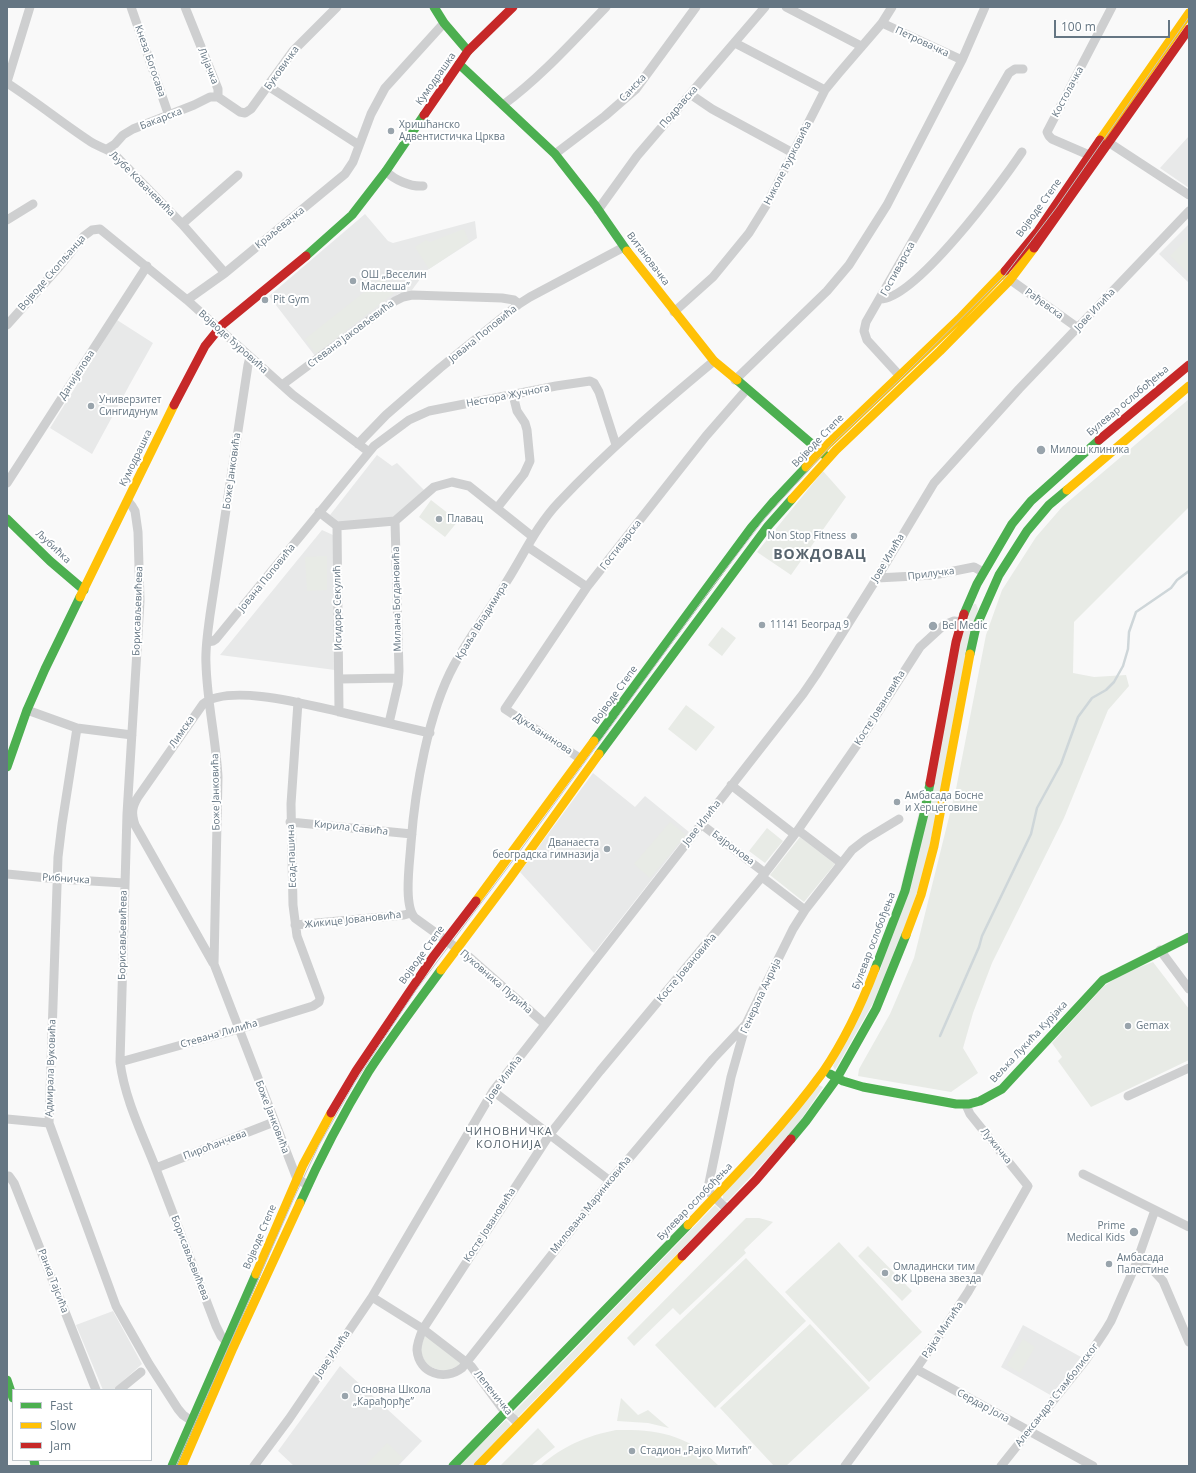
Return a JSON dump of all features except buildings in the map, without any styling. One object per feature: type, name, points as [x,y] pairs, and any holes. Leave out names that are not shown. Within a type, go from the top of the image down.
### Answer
[{"type":"main road","points":[[434,7],[444,23],[468,51]]},
{"type":"main road","name":"Кумодрашка","points":[[7,767],[27,710],[45,669],[200,353],[219,328],[334,232],[357,208],[386,171],[468,51],[513,7]]},
{"type":"main road","name":"Војводе Степе","points":[[172,1466],[192,1421],[341,1120],[369,1072],[403,1022],[510,878],[618,727],[768,526],[829,458],[940,351],[1042,238],[1189,14]]},
{"type":"main road","name":"Војводе Степе","points":[[182,1466],[297,1179],[334,1108],[384,1028],[446,940],[751,528],[774,501],[821,452],[899,375],[1006,277],[1089,155],[1105,140],[1189,29]]},
{"type":"main road","name":"Витановачка","points":[[459,64],[555,154],[624,247],[695,339],[714,361],[829,458]]},
{"type":"main road","name":"Булевар ослобођења","points":[[453,1466],[715,1198],[770,1138],[823,1071],[853,1020],[866,993],[905,891],[925,810],[954,651],[961,622],[983,572],[1012,524],[1038,493],[1189,365]]},
{"type":"main road","points":[[478,1466],[728,1210],[806,1121],[837,1078],[876,1008],[898,957],[921,895],[934,846],[976,627],[1000,575],[1017,546],[1036,520],[1061,494],[1189,386]]},
{"type":"main road","points":[[1096,443],[1107,455]]},
{"type":"main road","name":"Љубићка","points":[[7,519],[84,590]]},
{"type":"main road","points":[[972,595],[987,602]]},
{"type":"main road","name":"Вељка Лукића Курјака","points":[[823,1071],[837,1078],[863,1087],[966,1105],[978,1103],[989,1098],[1002,1089],[1103,980],[1160,950],[1189,937]]},
{"type":"main road","points":[[632,1284],[644,1295]]},
{"type":"main road","points":[[7,1380],[12,1395]]},
{"type":"street","points":[[7,83],[30,7]]},
{"type":"street","name":"Кнеза Богосава","points":[[131,7],[169,116]]},
{"type":"street","name":"Лијачка","points":[[185,7],[218,89],[218,97],[240,112],[245,113]]},
{"type":"street","name":"Буковичка","points":[[245,113],[251,109],[293,51],[337,7]]},
{"type":"street","points":[[503,105],[546,70],[606,7]]},
{"type":"street","name":"Санска","points":[[555,154],[606,116],[636,89],[696,7]]},
{"type":"street","name":"Подравска","points":[[598,210],[637,156],[765,7]]},
{"type":"street","points":[[786,7],[861,46]]},
{"type":"street","name":"Николе Ђурковића","points":[[674,312],[713,277],[748,233],[767,204],[826,90],[861,46],[882,23],[892,7]]},
{"type":"street","points":[[735,380],[827,291],[849,265],[887,206],[962,60],[986,7]]},
{"type":"street","name":"Костолачка","points":[[1089,155],[1052,139],[1047,132],[1112,7]]},
{"type":"street","name":"Краљевачка","points":[[186,300],[225,273],[340,179],[349,169],[360,145],[371,114],[385,88],[444,23]]},
{"type":"street","name":"Петровачка","points":[[882,23],[962,60]]},
{"type":"street","points":[[735,43],[826,90]]},
{"type":"street","name":"Гостиварска","points":[[880,298],[1009,73],[1015,69],[1023,69]]},
{"type":"street","name":"Љубе Ковачевића","points":[[7,83],[26,95],[88,141],[107,149],[122,162],[182,224],[225,273]]},
{"type":"street","points":[[268,86],[360,145]]},
{"type":"street","points":[[690,94],[712,109],[793,154]]},
{"type":"street","name":"Бакарска","points":[[107,149],[115,144],[123,135],[133,129],[169,116],[210,97],[218,97]]},
{"type":"street","points":[[1105,140],[1189,195]]},
{"type":"street","name":"Гостиварска","points":[[880,298],[891,296],[904,287],[926,270],[940,256],[983,205],[1022,152]]},
{"type":"street","points":[[386,171],[408,183],[423,186]]},
{"type":"street","points":[[182,224],[238,175]]},
{"type":"street","points":[[7,220],[33,204]]},
{"type":"street","name":"Јове Илића","points":[[254,1466],[289,1419],[372,1297],[493,1091],[816,675],[934,483],[1019,389],[1189,210]]},
{"type":"street","name":"Војводе Ђуровића","points":[[100,229],[147,266],[282,385],[369,452]]},
{"type":"street","name":"Војводе Скопљанца","points":[[7,324],[59,268],[84,236],[92,230],[100,229]]},
{"type":"street","name":"Јована Поповића","points":[[358,444],[386,415],[440,368],[519,304],[624,247]]},
{"type":"street","name":"Данијелова","points":[[7,484],[147,266]]},
{"type":"street","name":"Рађевска","points":[[1006,277],[1078,328]]},
{"type":"street","name":"Стевана Јаковљевића","points":[[282,385],[395,301],[403,297],[412,295],[502,298],[514,300],[519,304]]},
{"type":"street","points":[[880,298],[866,322],[864,334],[867,340],[899,375]]},
{"type":"street","name":"Боже Јанковића","points":[[250,357],[207,642],[206,666],[218,777],[214,964],[297,1179]]},
{"type":"street","name":"Краља Владимира","points":[[413,915],[409,905],[408,888],[417,790],[430,733],[444,686],[454,666],[473,633],[550,512],[616,445],[714,361]]},
{"type":"street","name":"Нестора Жучнога","points":[[369,452],[374,446],[399,427],[420,415],[429,412],[556,386],[590,382],[596,385],[599,392],[616,445]]},
{"type":"street","name":"Гостиварска","points":[[505,709],[587,587],[706,436],[747,389]]},
{"type":"street","points":[[497,508],[524,474],[530,461],[527,430],[524,421],[517,412],[513,395]]},
{"type":"street","name":"Јована Поповића","points":[[207,642],[214,640],[227,627],[369,452]]},
{"type":"street","points":[[319,512],[337,526],[395,521],[434,487],[452,482],[459,482],[468,486],[533,537]]},
{"type":"street","name":"Борисављевићева","points":[[128,501],[135,512],[138,532],[140,601],[124,883],[120,1062],[122,1079],[127,1096],[216,1326],[221,1336],[230,1345]]},
{"type":"street","name":"Милана Богдановића","points":[[389,723],[398,678],[395,521]]},
{"type":"street","name":"Исидоре Секулић","points":[[337,526],[339,712]]},
{"type":"street","points":[[528,547],[587,587]]},
{"type":"street","name":"Прилучка","points":[[877,578],[934,575],[974,567],[983,572]]},
{"type":"street","name":"Косте Јовановића","points":[[422,1329],[550,1134],[600,1071],[764,875],[796,832],[856,745],[920,647],[944,625],[954,621],[961,622]]},
{"type":"street","points":[[339,679],[398,678]]},
{"type":"street","points":[[209,700],[229,696],[245,696],[298,702],[430,733]]},
{"type":"street","name":"Лимска","points":[[209,700],[196,712],[138,797],[132,809],[133,819],[138,829],[214,964]]},
{"type":"street","name":"Есад-пашина","points":[[298,702],[294,742],[290,822],[295,925],[300,946],[320,998],[320,1002],[317,1005]]},
{"type":"street","name":"Дукљанинова","points":[[505,709],[581,759]]},
{"type":"street","points":[[27,710],[77,728],[132,734]]},
{"type":"street","name":"Адмирала Вуковића","points":[[77,728],[60,840],[49,1123],[119,1312],[149,1364],[174,1402],[183,1415],[192,1421]]},
{"type":"street","points":[[731,785],[841,863]]},
{"type":"street","points":[[128,792],[132,796],[138,797]]},
{"type":"street","name":"Генерала Анрија","points":[[715,1198],[709,1190],[711,1172],[735,1060],[746,1024],[805,910],[841,863],[858,844],[899,819]]},
{"type":"street","name":"Кирила Савића","points":[[290,822],[412,834]]},
{"type":"street","name":"Бајронова","points":[[701,824],[805,910]]},
{"type":"street","points":[[126,833],[132,828],[138,829]]},
{"type":"street","name":"Рибничка","points":[[7,874],[124,883]]},
{"type":"street","points":[[413,915],[446,940]]},
{"type":"street","name":"Жикице Јовановића","points":[[295,925],[413,915]]},
{"type":"street","name":"Пуковника Пурића","points":[[446,940],[469,957],[544,1024]]},
{"type":"street","points":[[1160,950],[1189,990]]},
{"type":"street","name":"Стевана Лилића","points":[[120,1062],[239,1029],[317,1005]]},
{"type":"street","name":"Милована Маринковића","points":[[466,1362],[610,1181],[720,1051],[746,1024]]},
{"type":"street","points":[[720,1051],[730,1053],[735,1060]]},
{"type":"street","points":[[1128,1096],[1189,1068]]},
{"type":"street","points":[[493,1091],[610,1181]]},
{"type":"street","name":"Лужичка","points":[[966,1105],[970,1114],[1028,1186]]},
{"type":"street","points":[[7,1119],[49,1123]]},
{"type":"street","name":"Пироћанчева","points":[[156,1168],[274,1122]]},
{"type":"street","points":[[1083,1174],[1189,1226]]},
{"type":"street","name":"Ранка Тајсића","points":[[7,1176],[9,1176],[14,1183],[96,1389]]},
{"type":"street","points":[[297,1179],[308,1185]]},
{"type":"street","name":"Рајка Митића","points":[[845,1466],[916,1369],[968,1292],[1028,1186]]},
{"type":"street","points":[[715,1198],[728,1210]]},
{"type":"street","name":"Александра Стамболиског","points":[[1001,1466],[1085,1361],[1105,1331],[1111,1321],[1136,1264],[1155,1210]]},
{"type":"street","points":[[1136,1264],[1154,1271],[1163,1281],[1189,1342]]},
{"type":"street","name":"Лепеничка","points":[[372,1297],[422,1329],[466,1362],[474,1370],[506,1412],[519,1424]]},
{"type":"street","name":"Лепеничка","points":[[422,1329],[418,1340],[417,1349],[421,1362],[427,1369],[440,1375],[449,1375],[458,1371],[466,1362]]},
{"type":"street","name":"Сердар Јола","points":[[916,1369],[1093,1466]]},
{"type":"street","points":[[120,1389],[141,1372]]},
{"type":"shaded area","points":[[1189,136],[1189,188],[1160,168]]},
{"type":"shaded area","name":"ОШ „Веселин Маслеша”","points":[[365,214],[388,241],[393,243],[475,221],[477,238],[426,271],[412,290],[398,294],[315,356],[269,296]]},
{"type":"shaded area","points":[[1189,224],[1189,283],[1159,254]]},
{"type":"shaded area","points":[[464,229],[469,242],[429,269],[415,247],[426,240],[430,242]]},
{"type":"shaded area","points":[[1189,237],[1189,274],[1170,256]]},
{"type":"shaded area","points":[[382,278],[394,293],[316,354],[305,339]]},
{"type":"shaded area","name":"Универзитет Сингидунум","points":[[117,320],[153,343],[92,454],[50,428]]},
{"type":"shaded area","points":[[1189,399],[1189,507],[1074,622],[1073,673],[1094,677],[1126,675],[1129,686],[1108,710],[1064,818],[992,963],[973,1013],[963,1048],[978,1073],[951,1092],[858,1076],[859,1069],[890,1014],[914,958],[956,789],[986,635],[1002,590],[1036,537],[1062,507]]},
{"type":"shaded area","points":[[377,455],[392,466],[397,463],[425,491],[395,518],[339,522],[330,515]]},
{"type":"shaded area","points":[[823,471],[846,497],[791,575],[757,552]]},
{"type":"shaded area","name":"Плавац","points":[[431,500],[458,521],[445,537],[419,517]]},
{"type":"shaded area","points":[[322,530],[333,535],[335,670],[220,655]]},
{"type":"shaded area","points":[[327,556],[327,590],[307,591],[305,557]]},
{"type":"shaded area","points":[[974,604],[976,604],[978,609],[924,873],[885,982],[835,1070],[833,1066],[881,968],[966,619]]},
{"type":"shaded area","points":[[722,627],[736,638],[722,656],[708,645]]},
{"type":"shaded area","points":[[686,705],[715,727],[696,751],[668,729]]},
{"type":"shaded area","name":"Дванаеста београдска гимназија","points":[[593,773],[635,807],[645,796],[689,832],[594,953],[520,872]]},
{"type":"shaded area","points":[[670,822],[686,835],[650,878],[634,864]]},
{"type":"shaded area","points":[[767,828],[783,841],[765,863],[749,851]]},
{"type":"shaded area","points":[[800,837],[835,864],[804,902],[770,875]]},
{"type":"shaded area","name":"Gemax","points":[[1153,962],[1189,1009],[1189,1060],[1091,1107],[1058,1061],[1062,1057],[1052,1043],[1104,986],[1124,973]]},
{"type":"shaded area","points":[[819,1085],[823,1087],[794,1130],[728,1201],[725,1201],[723,1199],[723,1195]]},
{"type":"shaded area","points":[[715,1205],[720,1210],[519,1416],[516,1416],[514,1412]]},
{"type":"shaded area","points":[[746,1218],[759,1218],[773,1222],[744,1250],[746,1253],[680,1315],[673,1308],[634,1346],[627,1338]]},
{"type":"shaded area","points":[[839,1242],[922,1332],[869,1382],[785,1292]]},
{"type":"shaded area","name":"Омладински тим ФК Црвена звезда","points":[[868,1246],[912,1291],[902,1301],[858,1256]]},
{"type":"shaded area","points":[[746,1258],[806,1321],[715,1408],[655,1345]]},
{"type":"shaded area","points":[[113,1311],[142,1364],[114,1389],[103,1389],[76,1325]]},
{"type":"shaded area","points":[[810,1324],[870,1388],[786,1466],[774,1466],[720,1408]]},
{"type":"shaded area","points":[[1023,1325],[1081,1357],[1052,1396],[1001,1367]]},
{"type":"shaded area","points":[[425,1335],[461,1363],[458,1366],[444,1372],[426,1365],[420,1350]]},
{"type":"shaded area","points":[[1023,1339],[1035,1347],[1020,1373],[1007,1365]]},
{"type":"shaded area","name":"Основна Школа „Карађорђе”","points":[[340,1366],[422,1441],[398,1466],[294,1466],[278,1451]]},
{"type":"shaded area","points":[[621,1398],[638,1415],[648,1410],[669,1428],[648,1423],[617,1421]]},
{"type":"shaded area","points":[[506,1420],[511,1427],[472,1466],[457,1466]]},
{"type":"shaded area","points":[[538,1428],[555,1447],[531,1466],[500,1466]]},
{"type":"shaded area","name":"Стадион „Рајко Митић”","points":[[616,1430],[646,1431],[672,1436],[696,1447],[719,1466],[540,1466],[566,1447],[595,1435]]},
{"type":"shaded area","points":[[387,1443],[403,1458],[396,1466],[365,1466]]},
{"type":"waterway","points":[[940,1036],[979,947],[982,936],[1031,834],[1037,808],[1061,764],[1078,717],[1092,698],[1106,690],[1114,682],[1123,666],[1128,649],[1129,632],[1136,612],[1171,588],[1177,580],[1189,571]]},
{"type":"tram line","points":[[176,1466],[294,1198],[319,1145],[355,1082],[416,990],[517,855],[716,582],[765,518],[833,443],[1005,275],[1056,208],[1189,17]]},
{"type":"traffic: fast","points":[[434,7],[444,23],[468,51]]},
{"type":"traffic: fast","points":[[459,64],[555,154],[595,205],[627,251]]},
{"type":"traffic: fast","points":[[306,256],[352,215],[386,171],[424,115]]},
{"type":"traffic: fast","points":[[737,380],[827,457]]},
{"type":"traffic: fast","points":[[964,614],[977,584],[1012,524],[1031,501],[1099,440]]},
{"type":"traffic: fast","points":[[594,741],[751,528],[806,467]]},
{"type":"traffic: fast","points":[[970,654],[976,627],[999,575],[1027,531],[1049,505],[1067,490]]},
{"type":"traffic: fast","points":[[599,754],[768,526],[792,499]]},
{"type":"traffic: fast","points":[[7,519],[50,561],[84,590]]},
{"type":"traffic: fast","points":[[7,767],[27,710],[80,597]]},
{"type":"traffic: fast","points":[[875,969],[905,891],[925,810],[930,783]]},
{"type":"traffic: fast","points":[[791,1139],[837,1078],[876,1009],[906,935]]},
{"type":"traffic: fast","points":[[830,1074],[843,1081],[863,1087],[956,1104],[969,1104],[980,1101],[1002,1089],[1103,980],[1189,937]]},
{"type":"traffic: fast","points":[[300,1203],[332,1136],[369,1071],[441,970]]},
{"type":"traffic: fast","points":[[453,1466],[688,1225]]},
{"type":"traffic: fast","points":[[172,1466],[256,1274]]},
{"type":"traffic: fast","points":[[7,1380],[12,1395]]},
{"type":"traffic: fast","points":[[34,1461],[35,1466]]},
{"type":"traffic: slow","points":[[1100,140],[1189,13]]},
{"type":"traffic: slow","points":[[792,499],[836,450],[940,351],[1010,280],[1034,248]]},
{"type":"traffic: slow","points":[[627,251],[714,361],[737,380]]},
{"type":"traffic: slow","points":[[806,467],[829,443],[959,319],[1005,271]]},
{"type":"traffic: slow","points":[[1067,490],[1189,386]]},
{"type":"traffic: slow","points":[[80,597],[174,405]]},
{"type":"traffic: slow","points":[[906,935],[921,895],[934,846],[970,654]]},
{"type":"traffic: slow","points":[[476,901],[594,741]]},
{"type":"traffic: slow","points":[[441,970],[510,878],[599,754]]},
{"type":"traffic: slow","points":[[688,1225],[775,1132],[823,1072],[852,1022],[875,969]]},
{"type":"traffic: slow","points":[[256,1274],[303,1165],[331,1113]]},
{"type":"traffic: slow","points":[[182,1466],[233,1348],[300,1203]]},
{"type":"traffic: slow","points":[[478,1466],[682,1256]]},
{"type":"traffic: jam","points":[[424,115],[468,51],[513,7]]},
{"type":"traffic: jam","points":[[1034,248],[1189,29]]},
{"type":"traffic: jam","points":[[1005,271],[1038,231],[1100,140]]},
{"type":"traffic: jam","points":[[174,405],[205,346],[222,325],[306,256]]},
{"type":"traffic: jam","points":[[1099,440],[1189,365]]},
{"type":"traffic: jam","points":[[930,783],[956,642],[964,614]]},
{"type":"traffic: jam","points":[[331,1113],[356,1071],[433,957],[476,901]]},
{"type":"traffic: jam","points":[[682,1256],[756,1180],[791,1139]]},
{"type":"place","name":"Хришћанско Адвентистичка Црква","points":[[391,131]]},
{"type":"place","name":"ОШ „Веселин Маслеша”","points":[[353,281]]},
{"type":"place","name":"Pit Gym","points":[[265,300]]},
{"type":"place","name":"Универзитет Сингидунум","points":[[91,406]]},
{"type":"place","name":"Милош клиника","points":[[1041,450]]},
{"type":"place","name":"Плавац","points":[[439,519]]},
{"type":"place","name":"Non Stop Fitness","points":[[854,536]]},
{"type":"place","name":"11141 Београд 9","points":[[762,625]]},
{"type":"place","name":"Bel Medic","points":[[933,626]]},
{"type":"place","name":"Амбасада Босне и Херцеговине","points":[[897,802]]},
{"type":"place","name":"Дванаеста београдска гимназија","points":[[607,849]]},
{"type":"place","name":"Gemax","points":[[1128,1026]]},
{"type":"place","name":"Prime Medical Kids","points":[[1134,1232]]},
{"type":"place","name":"Амбасада Палестине","points":[[1109,1264]]},
{"type":"place","name":"Омладински тим ФК Црвена звезда","points":[[885,1273]]},
{"type":"place","name":"Основна Школа „Карађорђе”","points":[[345,1396]]},
{"type":"place","name":"Стадион „Рајко Митић”","points":[[632,1451]]},
{"type":"district","name":"ВОЖДОВАЦ","points":[[820,555]]},
{"type":"district","name":"ЧИНОВНИЧКА КОЛОНИЈА","points":[[509,1138]]}]
